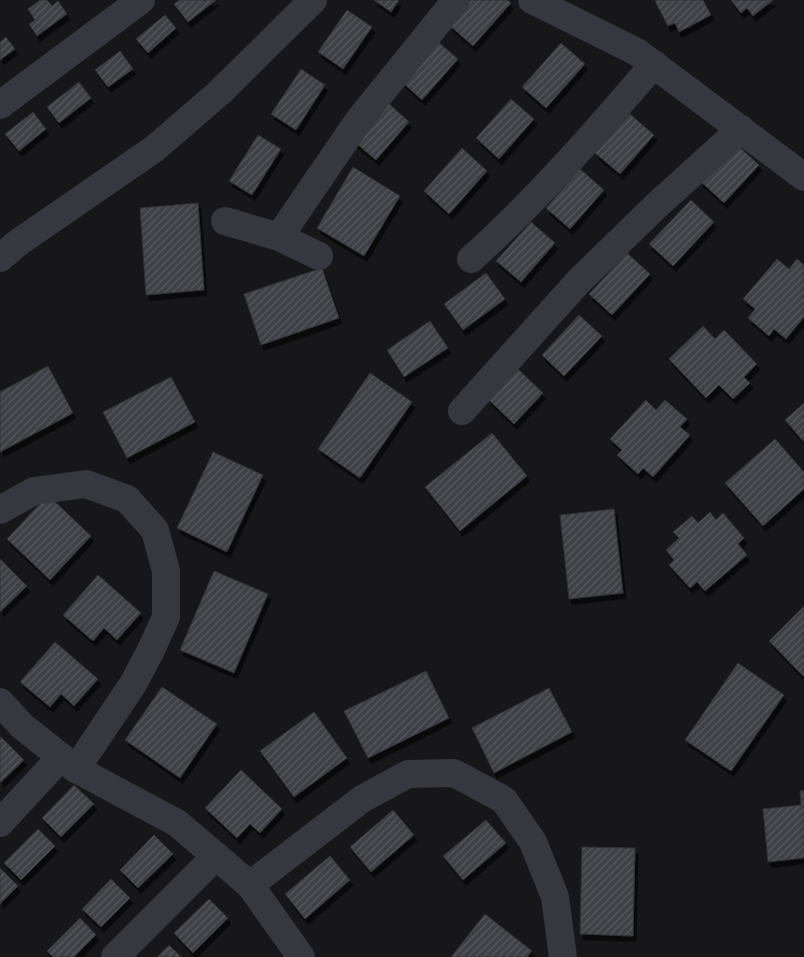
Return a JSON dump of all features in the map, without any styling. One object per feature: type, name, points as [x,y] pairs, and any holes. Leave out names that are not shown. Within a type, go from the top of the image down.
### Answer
[{"type":"street","points":[[0,105],[141,0]]},
{"type":"street","points":[[0,258],[19,242],[154,149],[220,92],[313,0]]},
{"type":"street","points":[[280,237],[359,120],[456,0]]},
{"type":"street","points":[[532,0],[637,52],[804,177]]},
{"type":"street","points":[[472,259],[566,166],[654,64]]},
{"type":"street","points":[[462,411],[579,281],[656,206],[741,129]]},
{"type":"street","points":[[225,221],[280,237],[319,256]]},
{"type":"street","points":[[0,510],[34,491],[86,484],[127,499],[155,530],[166,571],[166,617],[152,650],[133,684],[69,763],[0,823]]},
{"type":"street","points":[[0,702],[22,726],[69,763],[177,823],[216,856],[250,885],[301,957]]},
{"type":"street","points":[[250,885],[370,794],[408,774],[454,773],[504,800],[533,842],[555,897],[563,957]]},
{"type":"street","points":[[115,957],[216,856]]},
{"type":"building","points":[[40,0],[47,0],[52,6],[58,1],[67,14],[37,36],[29,24],[35,20],[28,9]]},
{"type":"building","points":[[180,0],[216,0],[188,22],[174,4]]},
{"type":"building","points":[[374,0],[399,0],[391,12]]},
{"type":"building","points":[[471,0],[507,0],[511,3],[473,46],[449,25]]},
{"type":"building","points":[[703,0],[711,15],[679,32],[675,23],[668,26],[655,1]]},
{"type":"building","points":[[731,0],[773,0],[753,16],[747,8],[741,13]]},
{"type":"building","points":[[347,10],[372,27],[343,69],[318,52]]},
{"type":"building","points":[[165,15],[176,28],[148,53],[136,39]]},
{"type":"building","points":[[6,37],[15,49],[0,60],[0,42]]},
{"type":"building","points":[[437,41],[458,59],[422,100],[402,82]]},
{"type":"building","points":[[561,43],[585,64],[546,108],[522,87]]},
{"type":"building","points":[[120,51],[133,69],[108,87],[95,70]]},
{"type":"building","points":[[301,69],[325,85],[296,130],[271,114]]},
{"type":"building","points":[[79,82],[91,98],[59,123],[47,107]]},
{"type":"building","points":[[511,99],[534,119],[499,159],[476,138]]},
{"type":"building","points":[[386,101],[409,122],[376,160],[352,140]]},
{"type":"building","points":[[33,112],[46,129],[19,151],[5,134]]},
{"type":"building","points":[[630,114],[654,135],[620,174],[595,153]]},
{"type":"building","points":[[258,135],[281,149],[252,195],[229,181]]},
{"type":"building","points":[[735,143],[759,165],[724,203],[700,181]]},
{"type":"building","points":[[462,148],[487,171],[449,214],[424,191]]},
{"type":"building","points":[[353,167],[400,196],[364,256],[317,228]]},
{"type":"building","points":[[580,169],[604,190],[570,229],[546,208]]},
{"type":"building","points":[[691,200],[714,222],[673,266],[649,244]]},
{"type":"building","points":[[198,203],[204,290],[146,295],[140,208]]},
{"type":"building","points":[[531,222],[555,243],[521,282],[496,261]]},
{"type":"building","points":[[627,253],[650,274],[612,315],[589,294]]},
{"type":"building","points":[[777,259],[789,269],[797,259],[804,265],[804,317],[786,339],[774,329],[769,336],[748,318],[755,309],[743,299]]},
{"type":"building","points":[[322,268],[339,318],[261,345],[244,294]]},
{"type":"building","points":[[486,273],[505,299],[463,330],[444,304]]},
{"type":"building","points":[[579,315],[602,336],[564,376],[542,355]]},
{"type":"building","points":[[430,321],[448,348],[404,377],[387,350]]},
{"type":"building","points":[[703,326],[715,339],[724,330],[757,364],[744,377],[750,383],[733,399],[719,385],[706,398],[669,359]]},
{"type":"building","points":[[48,366],[73,413],[0,452],[0,392]]},
{"type":"building","points":[[517,368],[543,393],[514,424],[488,399]]},
{"type":"building","points":[[370,373],[412,402],[360,478],[318,449]]},
{"type":"building","points":[[171,377],[195,422],[127,458],[103,412]]},
{"type":"building","points":[[646,400],[656,410],[665,400],[687,419],[680,427],[690,435],[653,477],[643,468],[638,474],[617,455],[622,450],[610,439]]},
{"type":"building","points":[[804,403],[804,442],[785,420]]},
{"type":"building","points":[[492,433],[527,476],[460,531],[425,487]]},
{"type":"building","points":[[775,439],[804,472],[804,489],[763,526],[725,483]]},
{"type":"building","points":[[213,452],[263,475],[227,552],[177,528]]},
{"type":"building","points":[[48,495],[91,536],[50,580],[7,539]]},
{"type":"building","points":[[614,509],[623,593],[569,599],[560,515]]},
{"type":"building","points":[[710,512],[716,520],[723,513],[744,538],[738,544],[747,555],[705,591],[697,582],[690,588],[669,565],[674,560],[666,550],[679,538],[673,532],[692,516],[698,523]]},
{"type":"building","points":[[0,559],[27,586],[0,612]]},
{"type":"building","points":[[214,571],[268,594],[234,673],[180,650]]},
{"type":"building","points":[[98,575],[141,613],[117,640],[104,628],[93,641],[63,615]]},
{"type":"building","points":[[804,606],[804,677],[769,641]]},
{"type":"building","points":[[55,642],[98,679],[74,706],[61,694],[50,707],[20,682]]},
{"type":"building","points":[[738,663],[784,695],[731,771],[685,740]]},
{"type":"building","points":[[426,671],[449,718],[368,758],[344,711]]},
{"type":"building","points":[[162,687],[217,724],[180,778],[125,740]]},
{"type":"building","points":[[549,688],[572,732],[494,773],[472,728]]},
{"type":"building","points":[[314,712],[347,758],[294,797],[260,751]]},
{"type":"building","points":[[0,738],[24,760],[0,783]]},
{"type":"building","points":[[241,770],[282,809],[260,833],[250,824],[237,838],[205,808]]},
{"type":"building","points":[[74,785],[94,804],[61,837],[42,818]]},
{"type":"building","points":[[804,790],[804,858],[768,862],[763,809],[801,805],[800,791]]},
{"type":"building","points":[[393,810],[414,835],[371,872],[350,847]]},
{"type":"building","points":[[486,820],[506,843],[463,880],[443,856]]},
{"type":"building","points":[[38,829],[55,846],[21,880],[4,863]]},
{"type":"building","points":[[154,835],[173,854],[138,888],[120,870]]},
{"type":"building","points":[[582,847],[635,848],[633,936],[580,934]]},
{"type":"building","points":[[330,856],[350,880],[305,919],[285,894]]},
{"type":"building","points":[[0,868],[18,886],[0,904]]},
{"type":"building","points":[[111,879],[130,898],[101,927],[82,909]]},
{"type":"building","points":[[209,899],[228,918],[193,953],[174,933]]},
{"type":"building","points":[[485,914],[532,951],[527,957],[451,957]]},
{"type":"building","points":[[80,918],[96,935],[74,957],[53,957],[47,951]]},
{"type":"building","points":[[169,945],[181,957],[157,957]]}]
